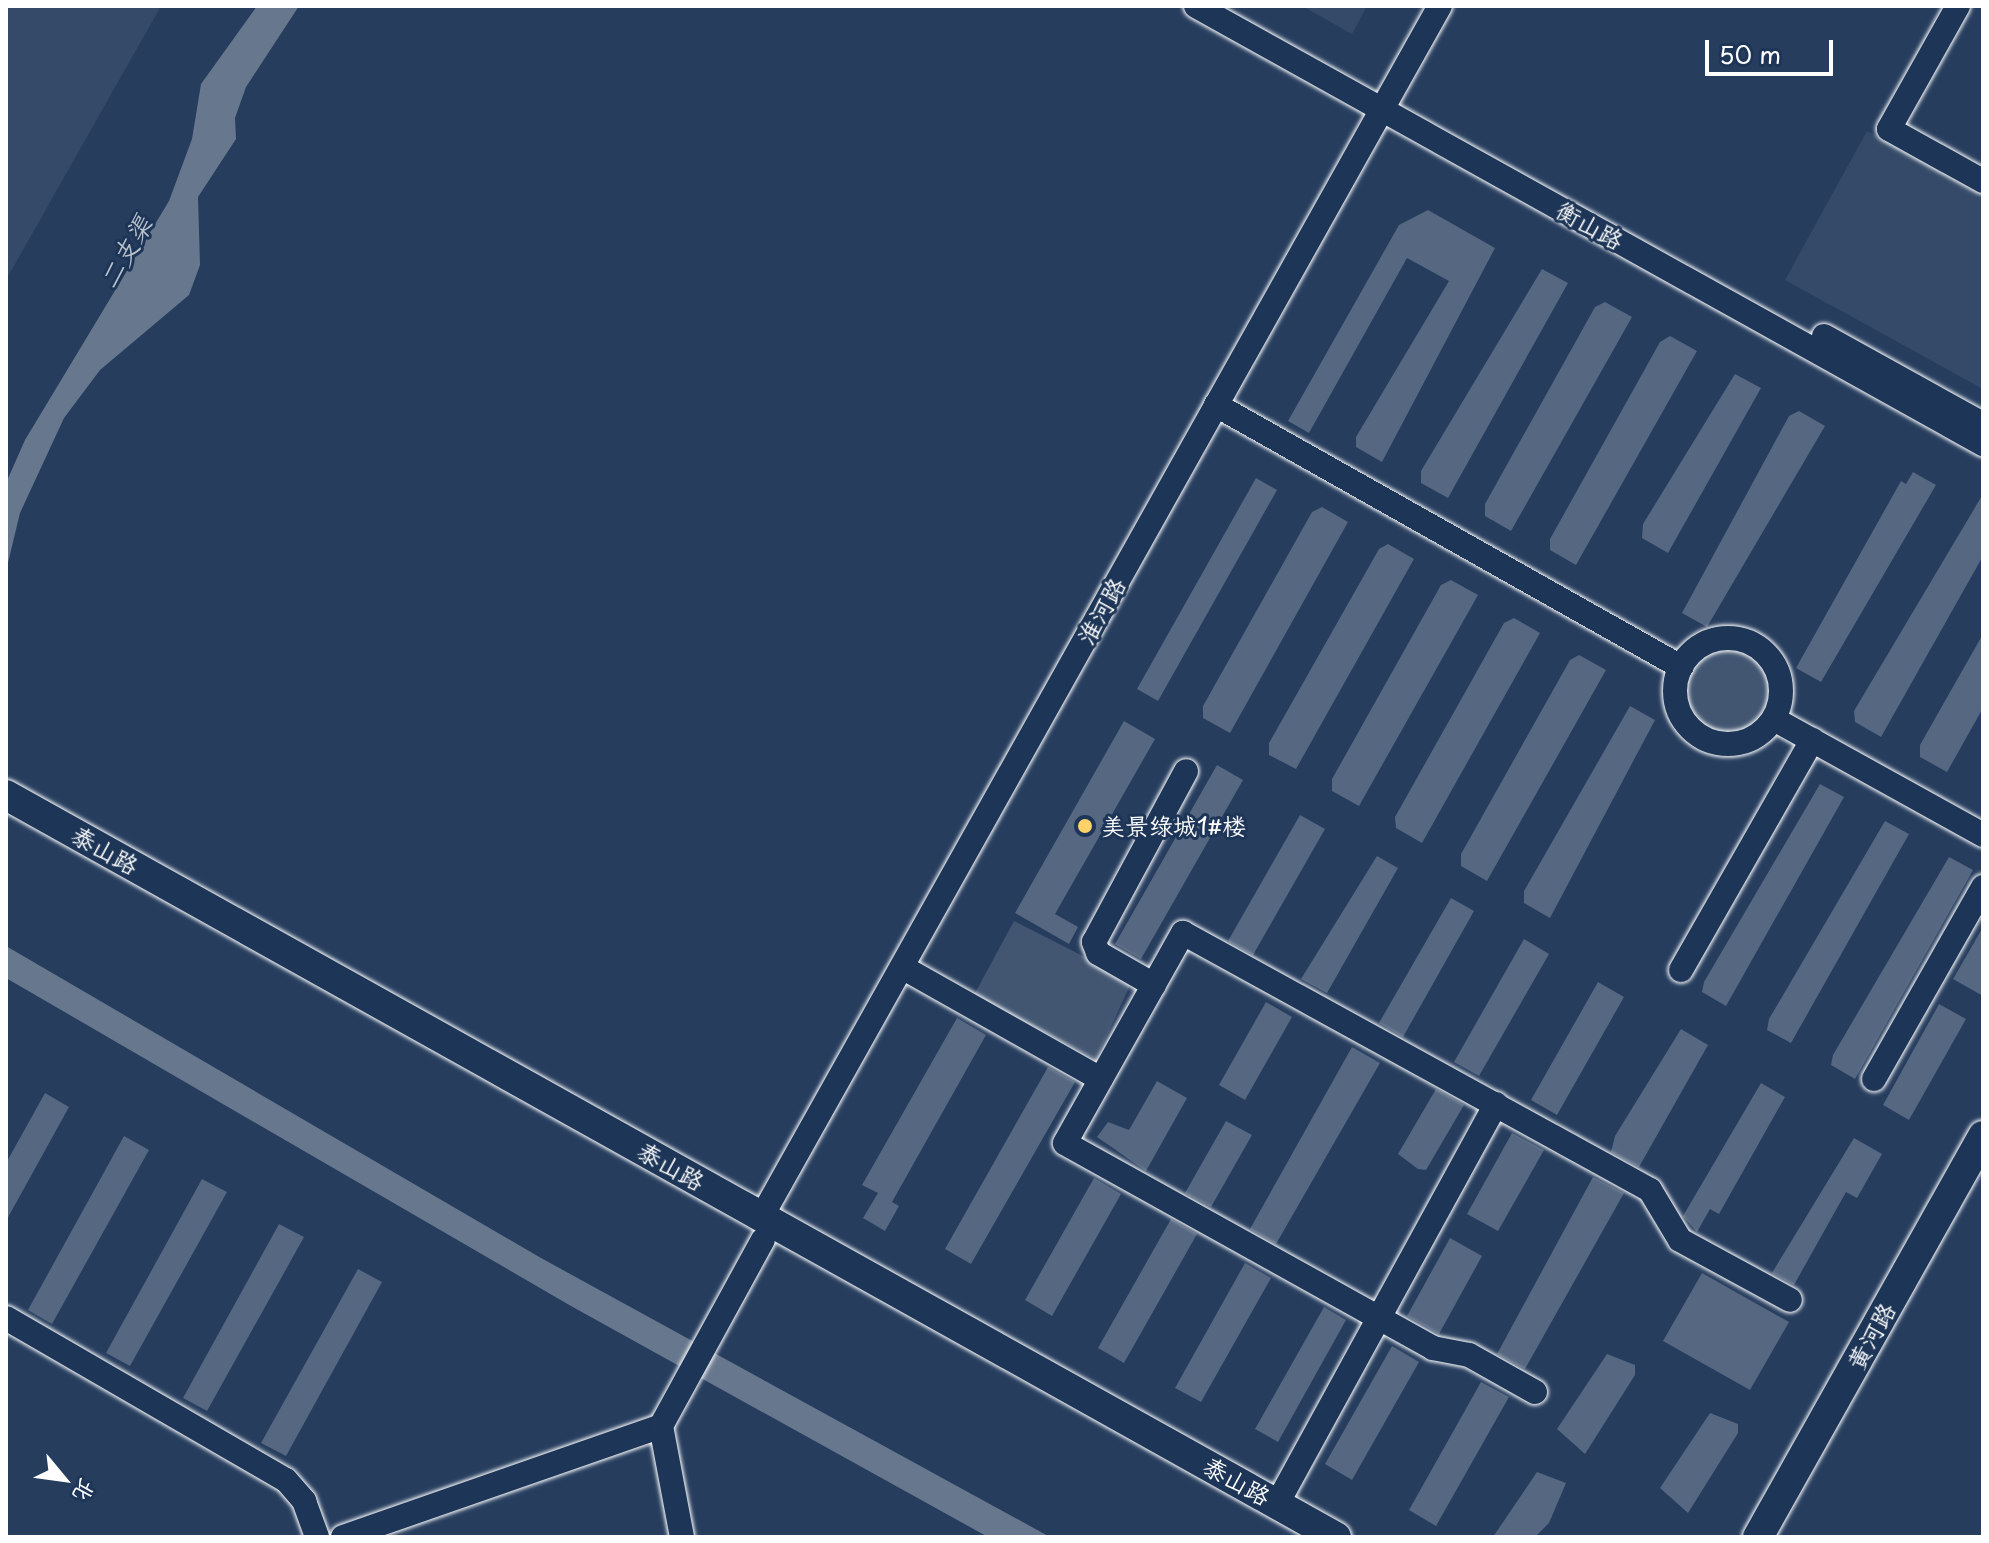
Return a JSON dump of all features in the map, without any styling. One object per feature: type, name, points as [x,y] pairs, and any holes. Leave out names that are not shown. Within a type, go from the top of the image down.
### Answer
[{"type":"main road","name":"泰山路","points":[[6,795],[1294,1537]]},
{"type":"main road","name":"泰山路","points":[[6,818],[1336,1537]]},
{"type":"main road","name":"黄河路","points":[[1758,1537],[1983,1136]]},
{"type":"main road","name":"黄河路","points":[[1780,1537],[1983,1175]]},
{"type":"street","name":"衡山路","points":[[1196,6],[1386,102],[1983,424]]},
{"type":"street","name":"衡山路","points":[[1231,6],[1386,102],[1983,444]]},
{"type":"street","name":"淮河路","points":[[661,1426],[762,1228],[902,967],[1440,6]]},
{"type":"street","points":[[1958,6],[1889,129],[1983,181]]},
{"type":"street","points":[[1216,405],[1681,667]]},
{"type":"street","points":[[1712,640],[1750,642],[1780,677],[1774,719],[1737,744],[1703,739],[1679,712],[1681,667],[1712,640]]},
{"type":"street","points":[[1774,719],[1983,835]]},
{"type":"street","points":[[1681,970],[1812,740]]},
{"type":"street","points":[[1154,985],[1098,953],[1094,942],[1186,771]]},
{"type":"street","points":[[1874,1079],[1983,887]]},
{"type":"street","points":[[1535,1392],[1376,1316],[1065,1143],[1183,933],[1193,934],[1650,1190],[1680,1240],[1790,1300]]},
{"type":"street","points":[[902,967],[1101,1079]]},
{"type":"street","points":[[1277,1504],[1376,1316],[1496,1104]]},
{"type":"street","points":[[6,1318],[286,1480],[304,1501],[317,1537]]},
{"type":"street","points":[[343,1537],[408,1526],[661,1426],[682,1537]]},
{"type":"shaded area","points":[[6,6],[161,6],[6,280]]},
{"type":"shaded area","points":[[257,6],[299,6],[246,87],[235,118],[236,139],[198,197],[200,265],[189,295],[100,370],[64,418],[20,513],[6,571],[6,483],[25,440],[169,201],[192,139],[201,84]]},
{"type":"shaded area","points":[[1302,6],[1367,6],[1352,34]]},
{"type":"shaded area","points":[[1867,131],[1983,195],[1983,389],[1785,280]]},
{"type":"shaded area","points":[[1728,648],[1745,652],[1759,661],[1768,675],[1772,692],[1768,709],[1759,723],[1745,732],[1728,736],[1711,732],[1697,723],[1688,709],[1684,692],[1688,675],[1697,661],[1711,652]]},
{"type":"shaded area","points":[[1014,921],[1132,981],[1096,1059],[974,995]]},
{"type":"shaded area","points":[[6,946],[541,1258],[1050,1537],[988,1537],[571,1306],[6,978]]},
{"type":"building","points":[[1428,210],[1495,248],[1382,462],[1356,447],[1356,437],[1449,281],[1407,258],[1309,433],[1288,421],[1399,225]]},
{"type":"building","points":[[1542,269],[1568,283],[1448,498],[1421,483],[1421,471]]},
{"type":"building","points":[[1605,302],[1632,317],[1511,531],[1485,516],[1485,504],[1595,307]]},
{"type":"building","points":[[1670,336],[1697,351],[1576,565],[1550,550],[1550,539],[1660,342]]},
{"type":"building","points":[[1735,374],[1761,388],[1668,553],[1642,538],[1643,524]]},
{"type":"building","points":[[1799,411],[1825,426],[1707,627],[1682,613],[1789,416]]},
{"type":"building","points":[[1913,472],[1936,485],[1821,682],[1796,668],[1901,481],[1906,484]]},
{"type":"building","points":[[1256,478],[1277,490],[1158,701],[1137,689]]},
{"type":"building","points":[[1983,494],[1983,556],[1881,737],[1855,722],[1854,711]]},
{"type":"building","points":[[1322,507],[1348,522],[1230,733],[1203,718],[1203,706],[1312,512]]},
{"type":"building","points":[[1388,544],[1414,559],[1296,769],[1269,755],[1269,743],[1379,549]]},
{"type":"building","points":[[1451,580],[1478,595],[1359,806],[1332,791],[1332,779],[1441,585]]},
{"type":"building","points":[[1514,618],[1540,633],[1422,843],[1396,828],[1395,817],[1504,623]]},
{"type":"building","points":[[1983,634],[1983,708],[1947,772],[1920,757],[1920,745]]},
{"type":"building","points":[[1579,655],[1606,670],[1487,881],[1461,866],[1461,854],[1570,660]]},
{"type":"building","points":[[1630,706],[1655,720],[1550,918],[1524,903],[1524,891]]},
{"type":"building","name":"美景绿城1#楼","points":[[1124,721],[1155,739],[1055,914],[1078,927],[1069,944],[1015,913]]},
{"type":"building","points":[[1217,765],[1243,780],[1141,959],[1115,944]]},
{"type":"building","points":[[1820,784],[1844,797],[1726,1006],[1702,992],[1704,982]]},
{"type":"building","points":[[1300,815],[1325,829],[1253,955],[1228,941]]},
{"type":"building","points":[[1885,821],[1909,834],[1791,1043],[1767,1030],[1769,1019]]},
{"type":"building","points":[[1377,856],[1398,868],[1327,993],[1301,979]]},
{"type":"building","points":[[1949,857],[1973,870],[1855,1079],[1831,1065],[1833,1055]]},
{"type":"building","points":[[1451,898],[1474,911],[1403,1037],[1379,1023]]},
{"type":"building","points":[[1983,927],[1983,996],[1953,979]]},
{"type":"building","points":[[1524,939],[1549,954],[1479,1076],[1454,1062]]},
{"type":"building","points":[[1598,982],[1624,997],[1557,1115],[1531,1100]]},
{"type":"building","points":[[1266,1002],[1292,1017],[1245,1100],[1219,1085]]},
{"type":"building","points":[[1939,1004],[1966,1019],[1909,1120],[1883,1105]]},
{"type":"building","points":[[957,1018],[986,1035],[892,1202],[899,1206],[885,1231],[863,1218],[878,1193],[862,1185]]},
{"type":"building","points":[[1681,1029],[1708,1045],[1639,1167],[1611,1152],[1615,1136]]},
{"type":"building","points":[[1352,1047],[1380,1063],[1276,1244],[1250,1229]]},
{"type":"building","points":[[1048,1067],[1075,1082],[971,1264],[945,1249]]},
{"type":"building","points":[[1157,1081],[1187,1098],[1146,1171],[1097,1137],[1108,1122],[1129,1130]]},
{"type":"building","points":[[1761,1083],[1785,1097],[1719,1214],[1710,1209],[1697,1232],[1683,1216]]},
{"type":"building","points":[[1436,1089],[1464,1105],[1426,1170],[1418,1169],[1398,1154]]},
{"type":"building","points":[[45,1093],[69,1107],[6,1221],[6,1163]]},
{"type":"building","points":[[1226,1121],[1252,1135],[1211,1207],[1185,1193]]},
{"type":"building","points":[[1512,1133],[1544,1150],[1498,1231],[1467,1214]]},
{"type":"building","points":[[124,1136],[149,1150],[52,1324],[28,1310]]},
{"type":"building","points":[[1854,1138],[1882,1154],[1857,1198],[1846,1192],[1794,1285],[1772,1273]]},
{"type":"building","points":[[1593,1177],[1624,1193],[1525,1369],[1497,1354]]},
{"type":"building","points":[[1094,1178],[1121,1194],[1052,1316],[1025,1300]]},
{"type":"building","points":[[202,1179],[227,1192],[130,1366],[106,1353]]},
{"type":"building","points":[[1171,1219],[1197,1234],[1124,1363],[1098,1348]]},
{"type":"building","points":[[279,1224],[304,1237],[207,1411],[183,1398]]},
{"type":"building","points":[[1450,1238],[1482,1256],[1439,1334],[1407,1316]]},
{"type":"building","points":[[1245,1263],[1271,1278],[1201,1402],[1175,1388]]},
{"type":"building","points":[[358,1269],[382,1282],[286,1456],[261,1443]]},
{"type":"building","points":[[1702,1273],[1789,1322],[1750,1390],[1663,1341]]},
{"type":"building","points":[[1324,1307],[1346,1320],[1278,1442],[1255,1429]]},
{"type":"building","points":[[1392,1346],[1419,1362],[1352,1480],[1325,1464]]},
{"type":"building","points":[[1607,1354],[1635,1365],[1635,1375],[1585,1454],[1557,1429]]},
{"type":"building","points":[[1481,1382],[1509,1397],[1436,1526],[1409,1510]]},
{"type":"building","points":[[1710,1413],[1738,1424],[1738,1433],[1688,1513],[1660,1488]]},
{"type":"building","points":[[1537,1472],[1566,1483],[1549,1523],[1535,1537],[1493,1537]]},
{"type":"place","name":"美景绿城1#楼","points":[[1085,826]]},
{"type":"water label","name":"二支渠","points":[[125,252]]}]
